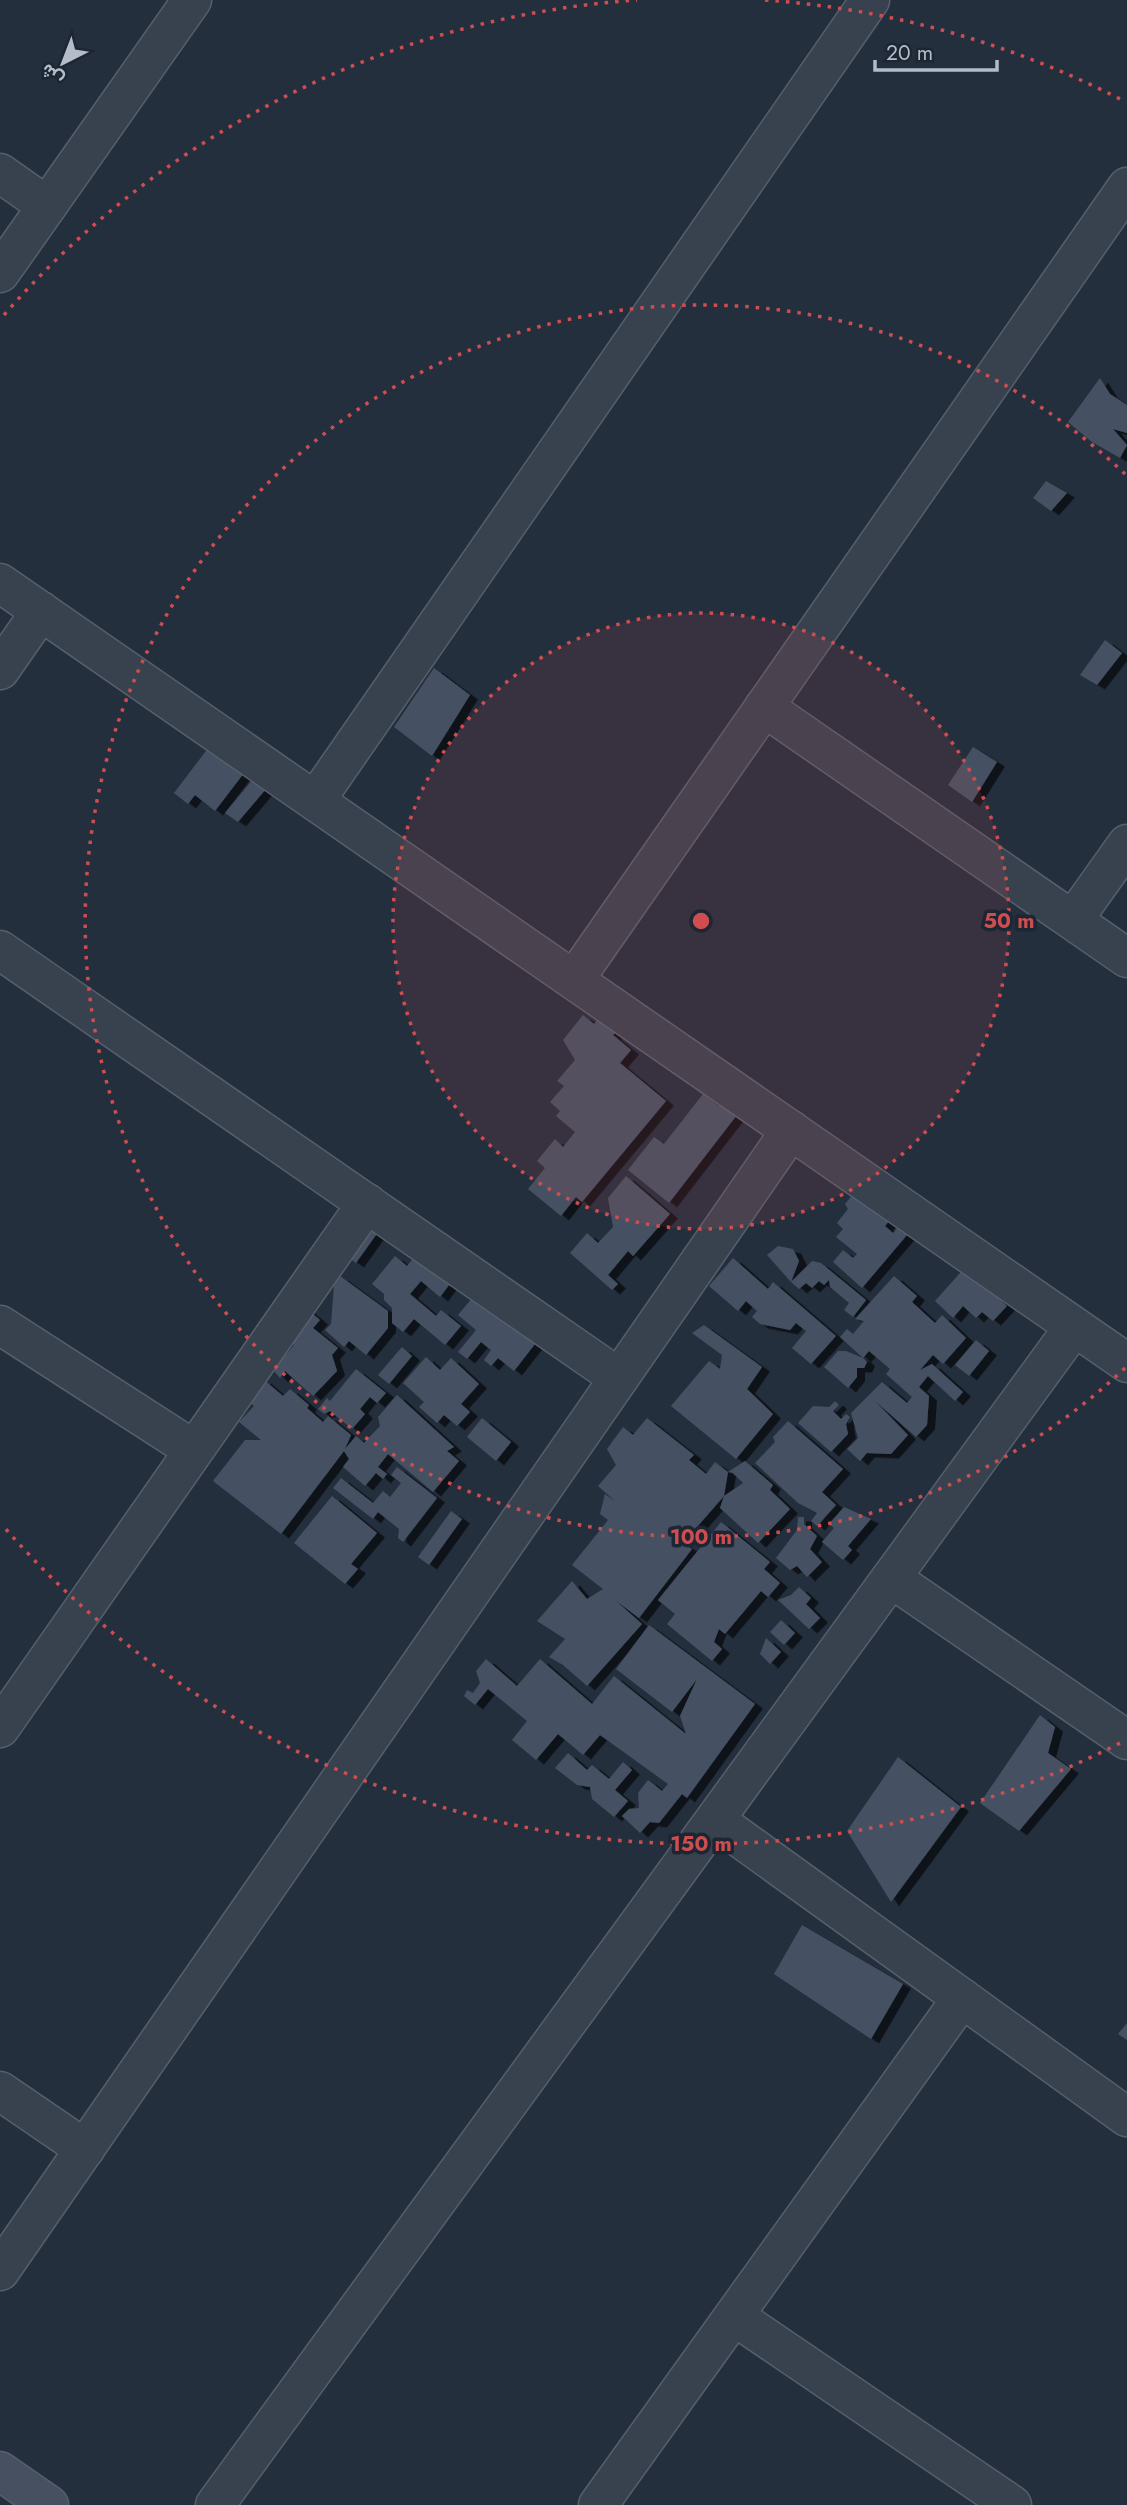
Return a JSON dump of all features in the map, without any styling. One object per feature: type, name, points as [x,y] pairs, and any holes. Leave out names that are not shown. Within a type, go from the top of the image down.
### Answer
[{"type":"street","points":[[0,273],[192,0]]},
{"type":"street","points":[[315,801],[870,0]]},
{"type":"street","points":[[0,173],[47,206]]},
{"type":"street","points":[[574,980],[1127,187]]},
{"type":"street","points":[[0,583],[1127,1363]]},
{"type":"street","points":[[0,670],[41,611]]},
{"type":"street","points":[[764,707],[1127,958]]},
{"type":"street","points":[[1073,920],[1127,844]]},
{"type":"street","points":[[0,950],[619,1378]]},
{"type":"street","points":[[0,2271],[791,1130]]},
{"type":"street","points":[[5,1711],[194,1450],[367,1203]]},
{"type":"street","points":[[0,1325],[194,1450]]},
{"type":"street","points":[[215,2505],[1074,1327]]},
{"type":"street","points":[[891,1578],[1127,1740]]},
{"type":"street","points":[[715,1820],[1127,2116]]},
{"type":"street","points":[[610,2501],[734,2316],[962,1998]]},
{"type":"street","points":[[0,2091],[85,2149]]},
{"type":"street","points":[[734,2316],[1013,2505]]},
{"type":"street","points":[[0,2471],[49,2505]]},
{"type":"building","points":[[1100,378],[1110,394],[1127,405],[1127,433],[1113,429],[1127,445],[1120,458],[1092,442],[1068,422]]},
{"type":"building","points":[[1046,481],[1067,493],[1051,511],[1033,498]]},
{"type":"building","points":[[1105,640],[1122,653],[1097,685],[1080,675]]},
{"type":"building","points":[[434,668],[470,695],[432,756],[394,727]]},
{"type":"building","points":[[212,743],[247,769],[215,811],[195,795],[188,804],[174,793]]},
{"type":"building","points":[[973,747],[997,762],[972,802],[948,785]]},
{"type":"building","points":[[253,779],[266,789],[238,822],[225,813]]},
{"type":"building","points":[[602,1014],[619,1029],[613,1035],[631,1050],[620,1063],[666,1101],[582,1202],[576,1197],[561,1216],[528,1189],[545,1168],[537,1161],[555,1139],[563,1147],[575,1132],[556,1116],[560,1111],[550,1102],[564,1086],[557,1081],[575,1060],[563,1040],[583,1015],[594,1024]]},
{"type":"building","points":[[703,1094],[719,1106],[725,1099],[740,1111],[669,1203],[628,1170],[654,1137],[664,1144]]},
{"type":"building","points":[[626,1176],[670,1214],[633,1256],[628,1251],[608,1275],[618,1284],[612,1290],[570,1253],[587,1233],[598,1243],[613,1227],[608,1198]]},
{"type":"building","points":[[859,1187],[894,1215],[885,1226],[893,1233],[898,1227],[907,1235],[862,1288],[833,1262],[843,1250],[853,1258],[857,1254],[836,1237],[843,1229],[837,1223],[848,1209],[845,1204]]},
{"type":"building","points":[[365,1217],[381,1228],[356,1263],[339,1251]]},
{"type":"building","points":[[778,1246],[793,1249],[799,1261],[791,1282],[767,1255]]},
{"type":"building","points":[[395,1256],[407,1266],[415,1256],[449,1285],[440,1297],[421,1281],[410,1294],[436,1316],[441,1310],[461,1326],[445,1345],[414,1319],[403,1332],[392,1323],[392,1308],[384,1300],[384,1294],[372,1284]]},
{"type":"building","points":[[733,1258],[768,1289],[773,1282],[836,1336],[811,1364],[792,1348],[806,1331],[796,1323],[790,1330],[760,1324],[752,1317],[757,1311],[746,1301],[738,1311],[709,1286]]},
{"type":"building","points":[[812,1261],[821,1263],[866,1300],[853,1317],[844,1310],[849,1303],[830,1287],[829,1280],[824,1285],[819,1281],[812,1288],[806,1283],[799,1289],[791,1282]]},
{"type":"building","points":[[968,1264],[989,1290],[1007,1306],[993,1321],[982,1312],[976,1318],[963,1306],[953,1318],[935,1301]]},
{"type":"building","points":[[340,1276],[388,1311],[388,1328],[366,1355],[349,1341],[344,1347],[325,1330],[331,1324],[334,1285]]},
{"type":"building","points":[[894,1276],[917,1296],[912,1302],[935,1323],[942,1315],[966,1338],[943,1364],[933,1355],[920,1370],[932,1364],[963,1392],[955,1401],[928,1376],[919,1387],[929,1396],[927,1425],[916,1437],[875,1401],[908,1435],[891,1454],[867,1453],[860,1461],[847,1449],[858,1438],[851,1413],[882,1382],[907,1403],[912,1397],[886,1374],[890,1369],[869,1351],[863,1358],[840,1337],[847,1329],[853,1334],[864,1321],[855,1319]]},
{"type":"building","points":[[474,1296],[535,1344],[514,1371],[498,1358],[491,1366],[484,1360],[491,1350],[481,1342],[467,1359],[458,1352],[476,1330],[458,1315]]},
{"type":"building","points":[[306,1308],[320,1320],[313,1328],[338,1348],[332,1355],[337,1371],[313,1396],[285,1371],[280,1378],[273,1370],[278,1352],[284,1357],[294,1345],[283,1336]]},
{"type":"building","points":[[704,1325],[762,1367],[747,1389],[773,1414],[736,1459],[671,1406],[709,1361],[720,1369],[722,1355],[692,1333]]},
{"type":"building","points":[[976,1340],[989,1351],[969,1376],[955,1365]]},
{"type":"building","points":[[402,1347],[412,1356],[389,1384],[378,1375]]},
{"type":"building","points":[[838,1351],[846,1351],[867,1362],[864,1368],[857,1368],[857,1377],[848,1388],[824,1367]]},
{"type":"building","points":[[426,1357],[440,1370],[451,1358],[479,1384],[461,1404],[470,1412],[457,1426],[444,1415],[437,1423],[419,1407],[424,1402],[403,1383]]},
{"type":"building","points":[[356,1369],[386,1393],[377,1403],[370,1397],[360,1409],[365,1414],[352,1429],[330,1411],[324,1414],[318,1409],[327,1398],[330,1401]]},
{"type":"building","points":[[263,1379],[283,1396],[290,1389],[309,1405],[307,1408],[323,1422],[328,1416],[351,1435],[345,1449],[356,1436],[364,1443],[380,1426],[378,1417],[397,1395],[454,1447],[447,1451],[459,1461],[433,1492],[388,1454],[378,1467],[387,1474],[383,1479],[376,1473],[365,1486],[343,1467],[349,1459],[344,1451],[281,1534],[213,1481],[245,1440],[261,1440],[239,1422],[254,1406],[246,1399]]},
{"type":"building","points":[[835,1401],[839,1405],[833,1411],[841,1419],[846,1414],[850,1417],[846,1424],[848,1434],[831,1452],[798,1423],[813,1406],[829,1407]]},
{"type":"building","points":[[482,1418],[511,1442],[496,1461],[467,1437]]},
{"type":"building","points":[[647,1418],[694,1455],[689,1460],[706,1474],[715,1462],[728,1472],[724,1496],[683,1543],[692,1549],[639,1618],[615,1600],[642,1624],[587,1686],[563,1665],[549,1657],[565,1639],[537,1621],[572,1581],[587,1599],[603,1589],[572,1565],[608,1520],[600,1514],[605,1494],[616,1502],[598,1486],[616,1465],[607,1449],[623,1427],[633,1435]]},
{"type":"building","points":[[788,1421],[843,1469],[822,1492],[836,1505],[817,1526],[811,1521],[817,1513],[798,1503],[755,1463],[775,1442],[773,1437]]},
{"type":"building","points":[[745,1461],[773,1485],[770,1490],[790,1509],[758,1543],[720,1508],[724,1496],[743,1483],[733,1473],[728,1472]]},
{"type":"building","points":[[397,1467],[437,1498],[403,1542],[398,1538],[399,1529],[378,1512],[373,1519],[333,1488],[341,1478],[373,1503],[383,1491],[390,1497],[401,1483],[391,1475]]},
{"type":"building","points":[[332,1496],[377,1533],[351,1564],[358,1569],[345,1584],[294,1543]]},
{"type":"building","points":[[844,1507],[871,1519],[848,1546],[852,1550],[843,1560],[822,1542],[834,1528],[829,1524]]},
{"type":"building","points":[[451,1511],[462,1519],[429,1565],[418,1557]]},
{"type":"building","points":[[798,1517],[804,1517],[804,1524],[817,1536],[810,1549],[822,1562],[807,1577],[797,1566],[790,1570],[776,1558],[797,1530]]},
{"type":"building","points":[[721,1522],[770,1562],[764,1569],[780,1583],[768,1597],[761,1591],[725,1634],[719,1629],[714,1642],[722,1649],[712,1661],[667,1624],[675,1614],[658,1600]]},
{"type":"building","points":[[799,1587],[811,1598],[806,1604],[820,1618],[809,1629],[778,1600],[791,1595]]},
{"type":"building","points":[[781,1620],[795,1633],[784,1645],[770,1632]]},
{"type":"building","points":[[649,1625],[755,1704],[687,1798],[682,1794],[659,1823],[650,1822],[640,1833],[622,1816],[629,1809],[639,1808],[638,1793],[648,1780],[662,1791],[668,1784],[600,1735],[583,1755],[558,1734],[536,1760],[512,1740],[527,1721],[488,1689],[475,1705],[464,1696],[467,1690],[473,1693],[480,1683],[476,1671],[486,1659],[517,1686],[540,1659],[592,1704],[614,1676],[686,1734],[680,1716],[697,1679],[672,1712],[616,1669]]},
{"type":"building","points":[[766,1638],[781,1652],[770,1664],[760,1654]]},
{"type":"building","points":[[1040,1715],[1055,1727],[1048,1753],[1071,1769],[1019,1831],[980,1803]]},
{"type":"building","points":[[568,1753],[587,1770],[592,1765],[609,1779],[623,1762],[632,1770],[615,1790],[628,1801],[614,1817],[592,1799],[590,1787],[577,1785],[555,1768]]},
{"type":"building","points":[[898,1757],[961,1807],[891,1902],[847,1831]]},
{"type":"building","points":[[802,1925],[903,1984],[871,2039],[774,1974]]},
{"type":"building","points":[[1127,2023],[1127,2040],[1118,2034]]}]
